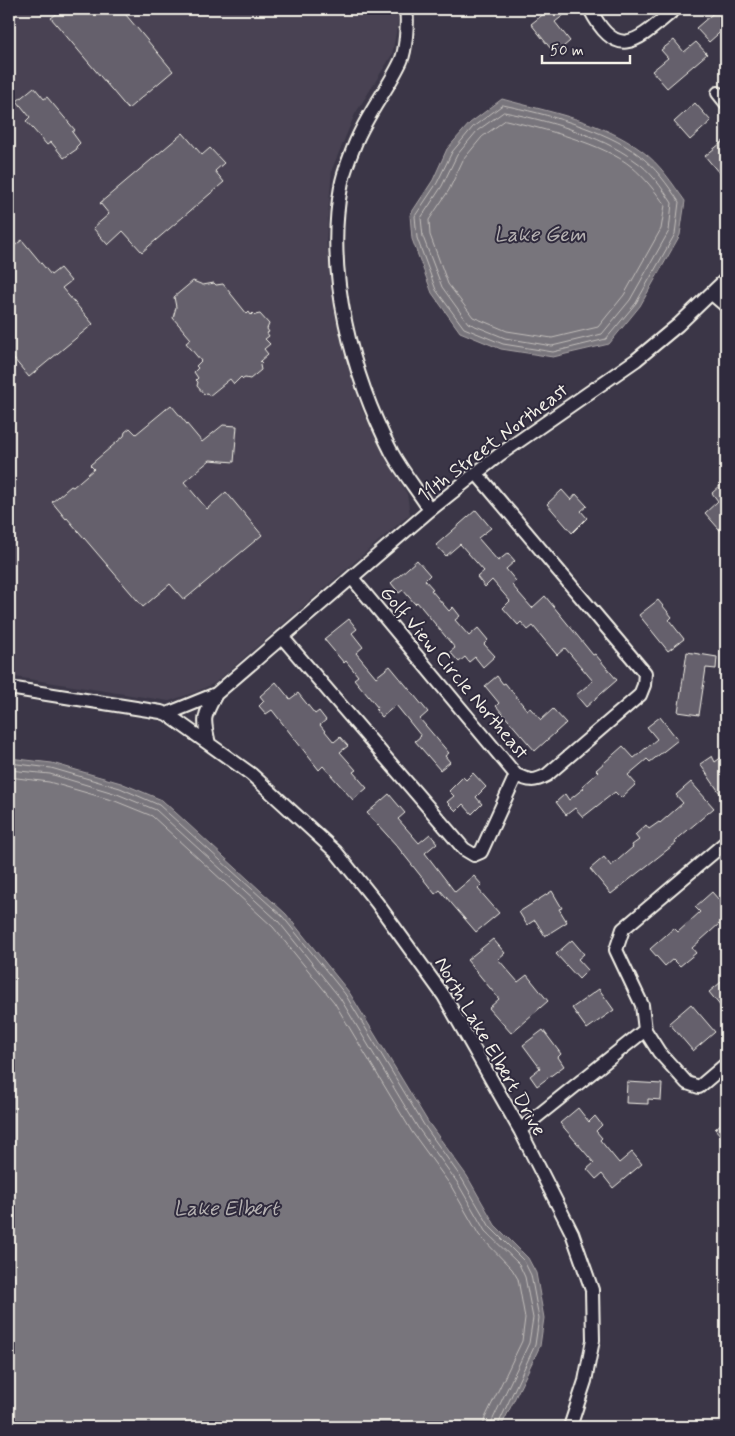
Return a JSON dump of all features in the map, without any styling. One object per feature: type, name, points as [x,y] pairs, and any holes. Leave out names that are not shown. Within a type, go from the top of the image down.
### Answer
[{"type":"street","points":[[406,9],[408,20],[402,59],[355,143],[341,186],[336,235],[340,296],[353,355],[368,398],[393,455],[430,510]]},
{"type":"street","points":[[590,9],[602,30],[608,36],[621,42],[633,41],[641,37],[675,9]]},
{"type":"street","points":[[718,93],[726,103]]},
{"type":"street","name":"11th Street Northeast","points":[[167,714],[216,694],[430,510],[500,455],[636,360],[712,294],[726,279]]},
{"type":"street","points":[[712,294],[726,306]]},
{"type":"street","name":"Golf View Circle Northeast","points":[[352,578],[516,775],[527,780],[538,780],[547,775],[640,695],[644,685],[645,673],[477,474]]},
{"type":"street","points":[[282,637],[464,849],[474,855],[481,852],[516,775]]},
{"type":"street","points":[[9,688],[167,714]]},
{"type":"street","points":[[209,744],[204,722],[206,711],[216,694]]},
{"type":"street","name":"North Lake Elbert Drive","points":[[167,714],[234,761],[310,826],[336,852],[377,903],[444,996],[520,1130],[572,1233],[592,1290],[593,1340],[585,1381],[570,1427]]},
{"type":"street","points":[[726,842],[623,929],[618,939],[616,950],[642,1005],[645,1030],[658,1052],[687,1084],[699,1087],[726,1064]]},
{"type":"street","points":[[520,1130],[645,1030]]},
{"type":"shaded area","points":[[9,9],[396,9],[398,21],[392,55],[355,114],[332,169],[326,241],[340,335],[362,410],[407,494],[410,514],[215,683],[169,701],[9,676]]},
{"type":"water","name":"Lake Gem","points":[[502,99],[556,113],[610,132],[642,151],[654,162],[685,201],[680,235],[640,306],[609,344],[553,357],[501,349],[460,332],[432,293],[412,239],[410,215],[433,180],[447,149],[470,123]]},
{"type":"water","name":"Lake Elbert","points":[[9,758],[52,763],[121,783],[162,800],[286,914],[349,992],[428,1122],[467,1176],[495,1225],[528,1258],[536,1273],[544,1318],[540,1346],[501,1427],[9,1427]]},
{"type":"building","points":[[63,9],[121,9],[173,71],[128,109],[51,18]]},
{"type":"building","points":[[550,9],[561,9],[565,14],[555,22],[570,41],[555,54],[531,24]]},
{"type":"building","points":[[718,9],[726,9],[726,27],[709,42],[696,28]]},
{"type":"building","points":[[674,40],[684,52],[696,42],[707,54],[667,88],[652,71],[668,58],[661,50]]},
{"type":"building","points":[[34,87],[44,99],[47,97],[75,130],[72,132],[80,143],[76,147],[77,149],[64,158],[51,142],[47,145],[26,121],[30,117],[17,101]]},
{"type":"building","points":[[695,103],[711,121],[690,140],[674,122]]},
{"type":"building","points":[[183,133],[202,155],[210,148],[224,163],[215,171],[224,182],[142,252],[123,231],[108,245],[93,228],[109,214],[100,203]]},
{"type":"building","points":[[726,139],[726,167],[719,173],[705,156]]},
{"type":"building","points":[[22,240],[51,275],[60,268],[71,281],[62,288],[93,324],[29,377],[9,353],[9,250]]},
{"type":"building","points":[[193,281],[203,285],[223,284],[247,314],[249,312],[251,315],[253,313],[255,315],[260,314],[269,324],[267,329],[269,332],[267,333],[269,336],[265,339],[270,344],[264,349],[268,354],[260,361],[262,363],[260,365],[261,370],[250,379],[243,379],[241,377],[234,384],[230,379],[209,396],[207,393],[204,394],[197,386],[198,382],[196,380],[198,378],[194,372],[198,368],[196,366],[201,361],[186,343],[191,339],[173,318],[176,307],[174,297]]},
{"type":"building","points":[[171,405],[202,442],[223,425],[237,426],[234,462],[210,460],[184,482],[207,509],[226,492],[262,535],[184,600],[170,584],[143,607],[52,502],[94,469],[90,465],[124,436],[125,432],[130,428],[136,434]]},
{"type":"building","points":[[722,484],[726,489],[726,537],[705,513],[718,501],[712,493]]},
{"type":"building","points":[[562,490],[571,500],[576,494],[587,506],[581,511],[587,518],[572,533],[547,504]]},
{"type":"building","points":[[476,510],[491,528],[478,538],[498,561],[508,553],[515,561],[506,569],[516,581],[512,585],[532,608],[545,596],[593,655],[595,654],[617,680],[586,707],[576,695],[593,681],[565,648],[557,655],[533,626],[528,630],[521,622],[518,625],[503,608],[510,601],[492,580],[485,587],[477,577],[484,571],[460,544],[446,556],[436,545]]},
{"type":"building","points":[[417,560],[430,575],[425,580],[433,589],[431,590],[449,611],[453,607],[460,616],[455,620],[469,636],[478,628],[488,640],[484,644],[495,656],[483,667],[475,657],[469,662],[465,657],[459,662],[450,652],[455,648],[417,602],[415,604],[403,590],[399,593],[391,583]]},
{"type":"building","points":[[658,600],[672,617],[669,620],[684,639],[668,651],[639,615]]},
{"type":"building","points":[[349,619],[357,629],[352,633],[363,647],[356,653],[376,677],[390,666],[428,712],[420,719],[449,753],[445,756],[450,762],[440,770],[415,741],[421,736],[396,705],[382,717],[376,710],[378,708],[354,679],[358,676],[346,661],[344,663],[324,639]]},
{"type":"building","points":[[687,652],[717,657],[716,669],[706,668],[699,715],[678,712]]},
{"type":"building","points":[[497,676],[527,710],[530,708],[541,720],[553,709],[566,723],[535,751],[496,706],[499,703],[485,686]]},
{"type":"building","points":[[276,682],[290,699],[298,693],[315,714],[319,711],[326,720],[320,725],[334,742],[340,737],[348,746],[340,752],[356,770],[353,772],[367,788],[353,800],[323,766],[319,770],[272,710],[266,714],[259,706],[264,701],[260,696]]},
{"type":"building","points":[[660,717],[678,740],[650,762],[647,759],[628,775],[636,784],[621,798],[615,792],[583,817],[575,808],[566,815],[556,802],[565,794],[569,800],[584,788],[582,786],[598,772],[596,770],[623,746],[634,758],[657,739],[647,727]]},
{"type":"building","points":[[726,754],[726,802],[700,764],[712,756],[715,762]]},
{"type":"building","points":[[473,773],[486,787],[476,797],[482,804],[472,814],[463,804],[456,811],[447,802],[454,796],[449,791],[463,777],[466,780]]},
{"type":"building","points":[[691,782],[714,808],[675,841],[676,843],[611,894],[590,869],[604,857],[611,866],[639,840],[635,835],[646,825],[649,829],[660,823],[683,803],[676,795]]},
{"type":"building","points":[[389,794],[405,813],[398,819],[419,843],[430,834],[437,843],[425,853],[455,892],[474,876],[482,885],[478,889],[499,913],[476,932],[440,890],[435,894],[397,846],[367,813]]},
{"type":"building","points":[[552,891],[562,908],[559,909],[567,922],[545,936],[535,920],[527,925],[519,912]]},
{"type":"building","points":[[712,892],[726,908],[726,933],[719,924],[692,948],[696,953],[680,966],[673,959],[665,966],[650,949],[674,928],[678,932],[700,912],[695,907]]},
{"type":"building","points":[[493,939],[505,953],[498,959],[518,982],[527,975],[548,1001],[511,1033],[489,1008],[499,999],[467,960]]},
{"type":"building","points":[[572,940],[584,954],[578,959],[588,970],[579,979],[556,954]]},
{"type":"building","points":[[726,978],[726,1013],[709,992]]},
{"type":"building","points":[[599,989],[614,1010],[587,1029],[572,1008]]},
{"type":"building","points":[[691,1004],[715,1032],[693,1051],[669,1023]]},
{"type":"building","points":[[543,1030],[561,1054],[558,1057],[564,1066],[537,1086],[530,1076],[540,1068],[523,1045]]},
{"type":"building","points":[[627,1082],[662,1084],[661,1100],[648,1099],[648,1104],[626,1103]]},
{"type":"building","points":[[578,1108],[589,1122],[595,1116],[602,1125],[596,1131],[602,1138],[600,1140],[619,1163],[632,1152],[642,1164],[613,1188],[602,1174],[596,1179],[587,1169],[594,1163],[560,1123]]},
{"type":"building","points":[[726,1119],[726,1142],[715,1129]]}]
